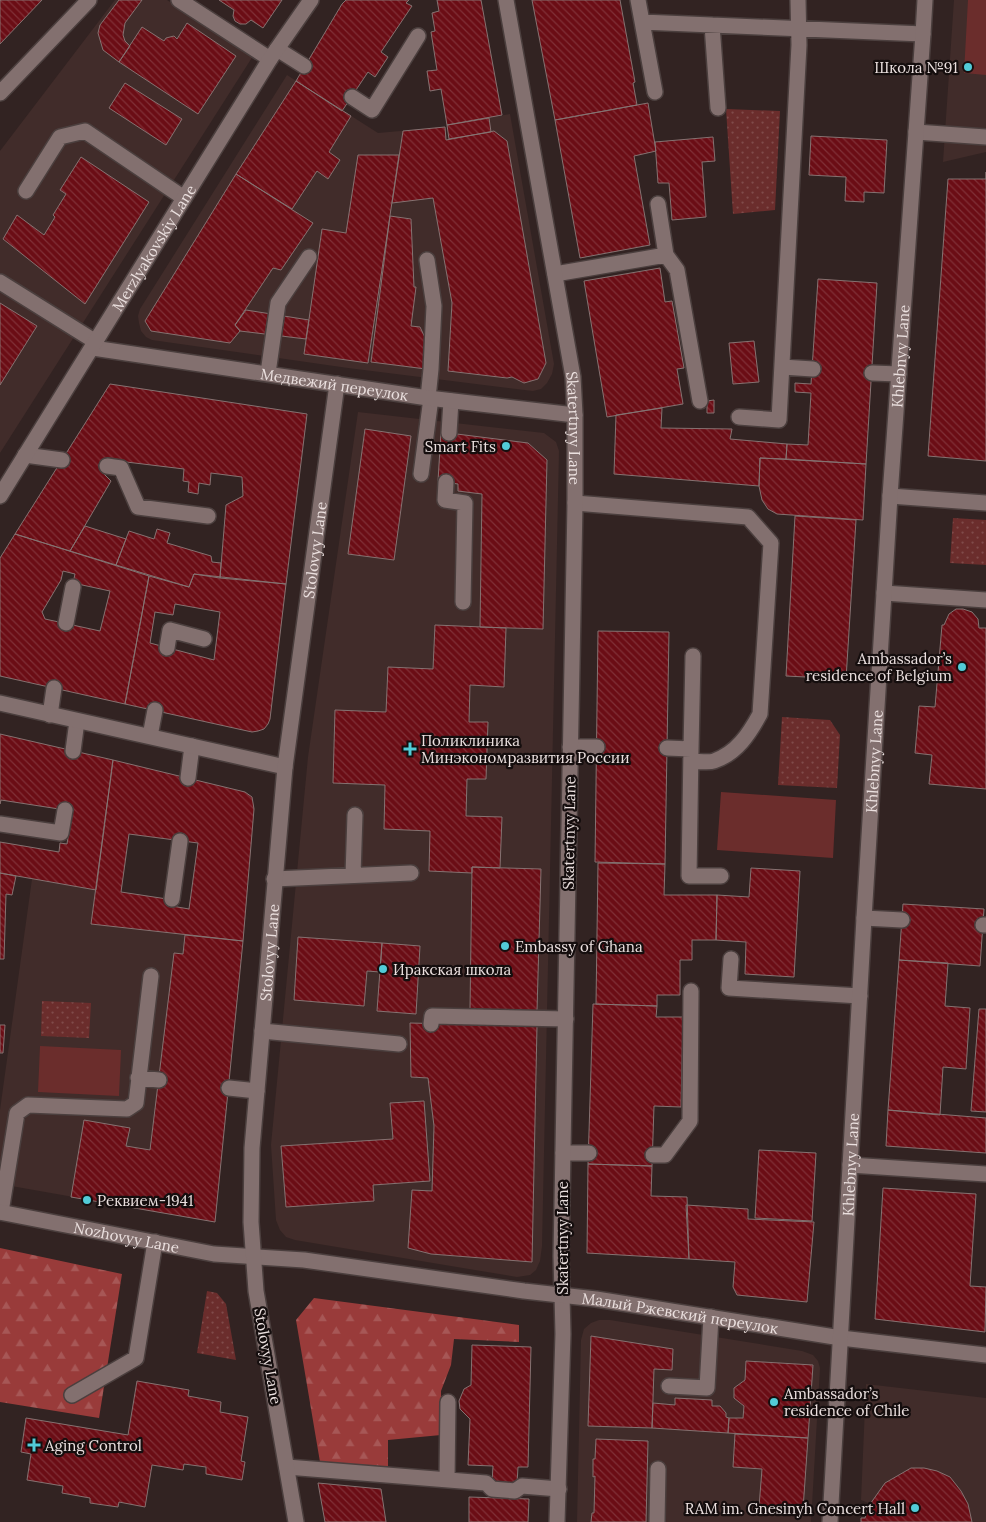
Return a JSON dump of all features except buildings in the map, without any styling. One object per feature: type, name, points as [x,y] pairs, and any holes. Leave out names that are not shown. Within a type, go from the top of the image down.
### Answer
[{"type":"street","points":[[0,93],[89,0]]},
{"type":"street","name":"Merzlyakovskiy Lane","points":[[0,496],[274,54],[311,0]]},
{"type":"street","name":"Skatertnyy Lane","points":[[506,0],[573,377],[575,415],[563,1152],[563,1334],[558,1522]]},
{"type":"street","points":[[638,0],[654,92]]},
{"type":"street","points":[[739,417],[779,420],[800,29],[798,0]]},
{"type":"street","name":"Khlebnyy Lane","points":[[830,1522],[890,496],[925,0]]},
{"type":"street","points":[[189,2],[274,54],[304,66]]},
{"type":"street","points":[[642,22],[923,34]]},
{"type":"street","points":[[712,25],[718,108]]},
{"type":"street","points":[[352,97],[372,110],[418,36]]},
{"type":"street","points":[[26,191],[60,136],[85,132],[184,198]]},
{"type":"street","points":[[916,132],[986,138]]},
{"type":"street","points":[[658,204],[666,255],[677,270],[700,400]]},
{"type":"street","points":[[555,274],[666,255]]},
{"type":"street","points":[[268,373],[278,303],[309,257]]},
{"type":"street","points":[[421,474],[430,398],[434,306],[427,260]]},
{"type":"street","points":[[0,282],[94,345]]},
{"type":"street","name":"Медвежий переулок","points":[[94,345],[430,398],[575,415]]},
{"type":"street","points":[[782,367],[812,369]]},
{"type":"street","points":[[872,373],[899,374]]},
{"type":"street","name":"Stolovyy Lane","points":[[296,1522],[256,1291],[251,1222],[252,1148],[285,767],[337,384]]},
{"type":"street","points":[[449,433],[452,401]]},
{"type":"street","points":[[25,455],[62,460]]},
{"type":"street","points":[[107,466],[121,468],[138,507],[208,516]]},
{"type":"street","points":[[446,482],[445,500],[465,503],[463,602]]},
{"type":"street","points":[[890,496],[986,503]]},
{"type":"street","points":[[575,503],[748,517],[771,543],[760,714],[747,736],[732,752],[713,762],[667,748]]},
{"type":"street","points":[[66,624],[73,587]]},
{"type":"street","points":[[884,593],[986,600]]},
{"type":"street","points":[[166,648],[170,630],[204,639]]},
{"type":"street","points":[[692,656],[689,876],[722,876]]},
{"type":"street","points":[[50,714],[54,688]]},
{"type":"street","points":[[0,703],[285,767]]},
{"type":"street","points":[[150,736],[155,710]]},
{"type":"street","points":[[73,751],[77,721]]},
{"type":"street","points":[[188,778],[192,746]]},
{"type":"street","points":[[570,746],[597,747]]},
{"type":"street","points":[[0,824],[61,833],[65,810]]},
{"type":"street","points":[[353,875],[355,815]]},
{"type":"street","points":[[172,899],[180,841]]},
{"type":"street","points":[[274,879],[411,873]]},
{"type":"street","points":[[864,918],[902,920]]},
{"type":"street","points":[[730,959],[729,988],[860,996]]},
{"type":"street","points":[[0,1212],[17,1113],[28,1105],[127,1109],[136,1103],[151,976]]},
{"type":"street","points":[[652,1155],[665,1155],[690,1121],[691,991]]},
{"type":"street","points":[[431,1024],[432,1016],[566,1018]]},
{"type":"street","points":[[262,1031],[399,1044]]},
{"type":"street","points":[[138,1078],[159,1080]]},
{"type":"street","points":[[229,1088],[257,1091]]},
{"type":"street","points":[[563,1152],[589,1153]]},
{"type":"street","points":[[850,1165],[986,1174]]},
{"type":"street","name":"Nozhovyy Lane","points":[[0,1212],[214,1254],[253,1257]]},
{"type":"street","points":[[72,1394],[136,1358],[155,1242]]},
{"type":"street","name":"Малый Ржевский переулок","points":[[253,1257],[304,1260],[515,1290],[596,1299],[841,1338],[986,1355]]},
{"type":"street","points":[[669,1386],[707,1388],[711,1317]]},
{"type":"street","points":[[447,1480],[448,1402]]},
{"type":"street","points":[[287,1467],[486,1484],[492,1489],[515,1491],[522,1486],[558,1490]]},
{"type":"street","points":[[657,1522],[658,1469]]},
{"type":"shaded area","points":[[115,0],[167,0],[253,56],[0,453],[0,151]]},
{"type":"shaded area","name":"Школа №91","points":[[954,0],[986,0],[986,152],[943,162]]},
{"type":"shaded area","points":[[968,0],[986,0],[986,75],[964,73]]},
{"type":"shaded area","points":[[287,75],[378,133],[445,127],[447,140],[449,139],[447,125],[510,114],[554,364],[552,374],[541,389],[533,391],[348,368],[152,340],[141,331],[138,316],[140,309]]},
{"type":"shaded area","points":[[726,109],[780,111],[775,210],[733,214]]},
{"type":"shaded area","points":[[358,412],[544,433],[556,442],[559,451],[542,1246],[540,1261],[536,1270],[530,1275],[517,1277],[295,1240],[286,1237],[280,1230],[276,1220],[271,1145],[308,757]]},
{"type":"shaded area","points":[[953,518],[986,520],[986,565],[950,563]]},
{"type":"shaded area","points":[[782,717],[830,720],[840,735],[837,788],[778,785]]},
{"type":"shaded area","points":[[721,792],[836,800],[833,858],[717,850]]},
{"type":"shaded area","points":[[32,879],[96,890],[91,924],[243,941],[215,1222],[0,1184],[0,1110]]},
{"type":"shaded area","points":[[42,1001],[91,1003],[89,1038],[41,1036]]},
{"type":"shaded area","points":[[40,1046],[121,1050],[119,1096],[38,1092]]},
{"type":"shaded area","points":[[207,1291],[217,1293],[226,1304],[236,1360],[197,1353]]},
{"type":"shaded area","points":[[599,1320],[610,1320],[802,1351],[813,1355],[818,1361],[820,1368],[811,1522],[577,1522],[581,1340],[584,1329],[591,1323]]},
{"type":"shaded area","points":[[866,1384],[986,1398],[986,1522],[861,1522],[861,1518],[865,1518],[871,1504],[861,1500]]},
{"type":"green space","points":[[0,1248],[122,1274],[99,1418],[0,1402]]},
{"type":"green space","points":[[314,1298],[519,1325],[519,1342],[454,1339],[451,1365],[441,1391],[441,1435],[388,1440],[388,1470],[320,1462],[296,1320]]},
{"type":"place","name":"Школа №91","points":[[968,67]]},
{"type":"place","name":"Smart Fits","points":[[506,446]]},
{"type":"place","name":"Ambassador’s residence of Belgium","points":[[962,667]]},
{"type":"place","name":"Поликлиника Минэкономразвития России","points":[[410,749]]},
{"type":"place","name":"Embassy of Ghana","points":[[505,946]]},
{"type":"place","name":"Иракская школа","points":[[383,969]]},
{"type":"place","name":"Реквием-1941","points":[[87,1200]]},
{"type":"place","name":"Ambassador’s residence of Chile","points":[[774,1402]]},
{"type":"place","name":"Aging Control","points":[[34,1445]]},
{"type":"place","name":"RAM im. Gnesinyh Concert Hall","points":[[915,1508]]}]
